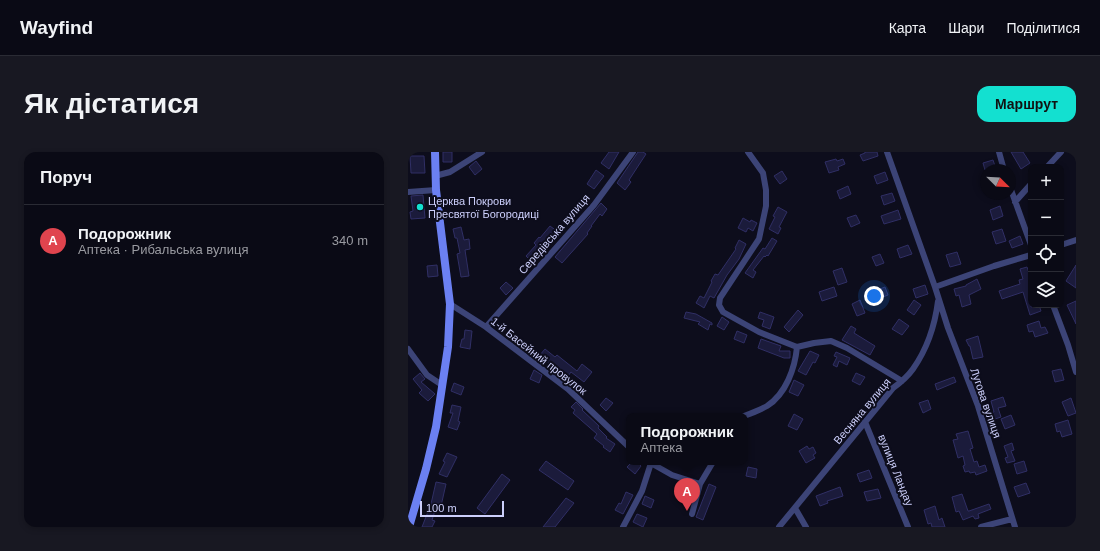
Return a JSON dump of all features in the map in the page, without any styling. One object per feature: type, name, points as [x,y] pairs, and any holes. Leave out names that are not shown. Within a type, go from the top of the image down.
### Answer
[{"type":"main road","points":[[409,527],[426,469],[436,427],[448,347],[450,304],[436,190],[435,152]]},
{"type":"street","points":[[435,176],[450,172],[482,152]]},
{"type":"street","name":"Середівська вулиця","points":[[486,327],[594,205],[633,152]]},
{"type":"street","points":[[748,152],[763,173],[766,190],[766,206],[758,239],[720,298],[719,305],[723,312],[759,332],[797,347],[831,341],[847,348],[902,381]]},
{"type":"street","name":"Лугова вулиця","points":[[887,152],[939,298],[948,328],[980,413],[1015,527]]},
{"type":"street","points":[[999,152],[1002,164]]},
{"type":"street","points":[[1050,164],[1061,152]]},
{"type":"street","points":[[1028,187],[1015,202],[1028,237]]},
{"type":"street","points":[[408,192],[436,190]]},
{"type":"street","points":[[1064,244],[1076,240]]},
{"type":"street","points":[[935,287],[1028,256]]},
{"type":"street","name":"Весняна вулиця","points":[[779,527],[893,388],[913,370],[926,347],[936,319],[939,298]]},
{"type":"street","name":"1-й Басейний провулок","points":[[450,304],[486,327],[568,389],[626,444]]},
{"type":"street","points":[[1054,308],[1076,372]]},
{"type":"street","points":[[748,414],[766,406],[782,393],[790,375],[797,347]]},
{"type":"street","points":[[408,349],[427,375],[442,385]]},
{"type":"street","name":"вулиця Ландау","points":[[865,422],[908,527]]},
{"type":"street","points":[[623,527],[642,491],[649,465]]},
{"type":"street","points":[[655,465],[672,475],[700,484]]},
{"type":"street","points":[[692,514],[700,484],[710,465]]},
{"type":"street","points":[[796,508],[806,527]]},
{"type":"street","points":[[981,527],[1012,519]]},
{"type":"building","points":[[443,152],[452,152],[452,162],[443,162]]},
{"type":"building","points":[[609,152],[619,152],[609,169],[601,163]]},
{"type":"building","points":[[638,152],[643,152],[646,154],[629,180],[631,182],[625,190],[617,183]]},
{"type":"building","points":[[865,152],[877,152],[878,156],[863,161],[860,155]]},
{"type":"building","points":[[1011,152],[1023,152],[1030,163],[1021,169]]},
{"type":"building","points":[[410,156],[424,156],[425,173],[411,173]]},
{"type":"building","points":[[836,159],[837,161],[843,159],[845,164],[838,167],[839,170],[829,173],[825,162]]},
{"type":"building","points":[[993,160],[994,164],[983,164]]},
{"type":"building","points":[[476,161],[482,169],[475,175],[469,167]]},
{"type":"building","points":[[596,170],[604,176],[594,189],[587,184]]},
{"type":"building","points":[[782,171],[787,179],[780,184],[774,176]]},
{"type":"building","points":[[885,172],[888,180],[877,184],[874,176]]},
{"type":"building","points":[[848,186],[851,194],[840,199],[837,191]]},
{"type":"building","points":[[892,193],[895,201],[884,205],[881,196]]},
{"type":"building","name":"Церква Покрови Пресвятої Богородиці","points":[[423,195],[425,218],[411,219],[410,212],[413,211],[411,196]]},
{"type":"building","points":[[601,203],[607,209],[602,216],[600,214],[591,226],[587,233],[588,234],[562,263],[555,257]]},
{"type":"building","points":[[1000,206],[1003,216],[993,220],[990,210]]},
{"type":"building","points":[[778,207],[787,212],[779,227],[781,228],[778,234],[769,229],[775,217],[773,216]]},
{"type":"building","points":[[898,210],[901,219],[884,224],[881,216]]},
{"type":"building","points":[[856,215],[860,223],[851,227],[847,218]]},
{"type":"building","points":[[743,218],[750,222],[751,220],[757,223],[753,231],[748,228],[746,232],[738,228]]},
{"type":"building","points":[[550,226],[558,232],[537,255],[539,257],[533,263],[526,256],[536,245],[534,243]]},
{"type":"building","points":[[461,227],[464,240],[469,239],[470,249],[465,250],[469,276],[461,277],[457,254],[460,253],[457,238],[455,238],[453,229]]},
{"type":"building","points":[[1002,229],[1006,241],[996,244],[992,232]]},
{"type":"building","points":[[1020,236],[1023,244],[1012,248],[1009,241]]},
{"type":"building","points":[[772,238],[777,241],[768,256],[764,256],[753,270],[756,272],[753,278],[745,273]]},
{"type":"building","points":[[739,240],[746,244],[739,259],[727,275],[714,298],[710,296],[704,308],[696,303],[700,296],[704,298],[715,274],[718,275],[736,249],[735,248]]},
{"type":"building","points":[[908,245],[912,254],[900,258],[897,249]]},
{"type":"building","points":[[957,252],[961,264],[950,267],[946,255]]},
{"type":"building","points":[[880,254],[884,263],[876,266],[872,257]]},
{"type":"building","points":[[437,265],[438,276],[428,277],[427,266]]},
{"type":"building","points":[[1076,265],[1076,288],[1066,281]]},
{"type":"building","points":[[1027,267],[1028,270],[1028,308],[1040,308],[1041,311],[1030,315],[1023,292],[1002,299],[999,291],[1020,284],[1019,280],[1023,279],[1020,269]]},
{"type":"building","points":[[842,268],[847,282],[838,285],[833,271]]},
{"type":"building","points":[[977,279],[981,289],[969,295],[971,304],[962,307],[959,295],[956,296],[954,289],[966,286]]},
{"type":"building","points":[[506,282],[513,288],[506,295],[500,288]]},
{"type":"building","points":[[925,285],[928,294],[916,298],[913,289]]},
{"type":"building","points":[[834,287],[837,296],[822,301],[819,292]]},
{"type":"building","points":[[885,287],[888,295],[878,299],[875,291]]},
{"type":"building","points":[[860,300],[865,313],[857,316],[852,304]]},
{"type":"building","points":[[914,300],[921,305],[914,315],[907,310]]},
{"type":"building","points":[[1076,301],[1076,324],[1067,305]]},
{"type":"building","points":[[798,310],[803,315],[789,332],[784,327]]},
{"type":"building","points":[[686,312],[696,314],[712,323],[712,325],[710,324],[708,330],[698,324],[700,322],[684,318]]},
{"type":"building","points":[[760,312],[774,317],[770,329],[762,326],[764,320],[758,318]]},
{"type":"building","points":[[722,317],[729,322],[724,330],[717,326]]},
{"type":"building","points":[[899,319],[909,326],[902,335],[892,329]]},
{"type":"building","points":[[1039,321],[1041,328],[1045,327],[1048,333],[1035,337],[1033,331],[1029,332],[1027,325]]},
{"type":"building","points":[[851,326],[856,329],[854,333],[875,346],[870,355],[842,340]]},
{"type":"building","points":[[465,330],[472,331],[470,349],[460,347],[462,339],[464,339]]},
{"type":"building","points":[[737,331],[747,335],[744,343],[734,339]]},
{"type":"building","points":[[978,336],[983,357],[973,359],[970,346],[966,340]]},
{"type":"building","points":[[761,339],[781,346],[779,351],[790,351],[790,358],[784,358],[758,348]]},
{"type":"building","points":[[545,349],[555,357],[557,355],[577,371],[582,364],[592,372],[584,382],[571,372],[568,376],[539,356]]},
{"type":"building","points":[[810,351],[819,355],[815,363],[813,362],[806,375],[798,371]]},
{"type":"building","points":[[836,352],[850,358],[847,365],[839,361],[837,367],[833,365],[837,357],[834,356]]},
{"type":"building","points":[[1061,369],[1064,380],[1055,382],[1052,371]]},
{"type":"building","points":[[534,370],[542,375],[539,383],[530,379]]},
{"type":"building","points":[[420,373],[425,379],[421,382],[435,394],[428,401],[419,393],[422,390],[413,379]]},
{"type":"building","points":[[856,373],[865,377],[860,385],[852,381]]},
{"type":"building","points":[[954,377],[956,382],[937,390],[935,384]]},
{"type":"building","points":[[794,380],[804,385],[798,396],[789,392]]},
{"type":"building","points":[[454,383],[464,387],[461,395],[451,391]]},
{"type":"building","points":[[1003,397],[1006,406],[998,408],[1001,417],[992,420],[990,413],[994,412],[991,401]]},
{"type":"building","points":[[606,398],[613,403],[606,411],[600,405]]},
{"type":"building","points":[[1071,398],[1076,413],[1068,416],[1062,402]]},
{"type":"building","points":[[928,400],[931,409],[923,413],[919,403]]},
{"type":"building","points":[[576,402],[583,409],[582,410],[599,426],[598,428],[607,437],[606,438],[615,444],[610,452],[594,438],[597,434],[573,413],[575,410],[571,407]]},
{"type":"building","points":[[452,405],[461,407],[458,421],[460,422],[457,430],[448,427],[453,413],[450,413]]},
{"type":"building","points":[[794,414],[803,419],[797,430],[788,426]]},
{"type":"building","points":[[1011,415],[1015,425],[1005,429],[1001,419]]},
{"type":"building","points":[[1068,420],[1072,434],[1062,437],[1060,431],[1057,432],[1055,424]]},
{"type":"building","points":[[968,431],[973,448],[970,449],[974,462],[977,461],[979,467],[985,465],[987,471],[976,475],[975,472],[965,472],[963,466],[965,465],[963,456],[958,458],[953,440],[958,439],[956,434]]},
{"type":"building","points":[[1012,443],[1014,450],[1011,451],[1015,461],[1007,463],[1005,458],[1008,457],[1004,446]]},
{"type":"building","points":[[807,446],[809,449],[813,447],[816,453],[813,455],[815,458],[806,463],[799,451]]},
{"type":"building","points":[[447,453],[457,457],[447,477],[439,474],[445,462],[443,461]]},
{"type":"building","points":[[546,461],[574,481],[568,490],[539,470]]},
{"type":"building","points":[[1024,461],[1027,471],[1017,474],[1014,464]]},
{"type":"building","points":[[629,465],[641,466],[635,474],[627,467]]},
{"type":"building","points":[[748,467],[757,469],[756,478],[746,476]]},
{"type":"building","points":[[869,470],[872,478],[860,482],[857,474]]},
{"type":"building","points":[[502,474],[510,480],[485,514],[477,508]]},
{"type":"building","points":[[436,482],[446,484],[441,506],[437,505],[432,520],[435,521],[432,527],[422,527],[431,504]]},
{"type":"building","points":[[1026,483],[1030,493],[1018,497],[1014,487]]},
{"type":"building","points":[[709,484],[716,487],[703,520],[696,517]]},
{"type":"building","points":[[840,487],[843,496],[827,501],[828,503],[820,506],[816,496]]},
{"type":"building","points":[[878,489],[881,498],[867,501],[864,492]]},
{"type":"building","points":[[626,492],[633,495],[623,514],[615,510],[619,503],[621,504]]},
{"type":"building","points":[[962,494],[968,511],[989,504],[991,509],[978,514],[979,518],[975,519],[973,516],[963,520],[959,511],[956,512],[952,497]]},
{"type":"building","points":[[645,496],[654,500],[651,508],[642,504]]},
{"type":"building","points":[[566,498],[574,503],[555,527],[543,527]]},
{"type":"building","points":[[935,506],[939,520],[942,518],[945,527],[932,527],[931,523],[928,524],[924,510]]},
{"type":"building","points":[[637,514],[647,518],[643,527],[633,522]]},
{"type":"place","name":"Церква Покрови Пресвятої Богородиці","points":[[420,207]]},
{"type":"place","name":"Подорожник","points":[[687,511]]}]
